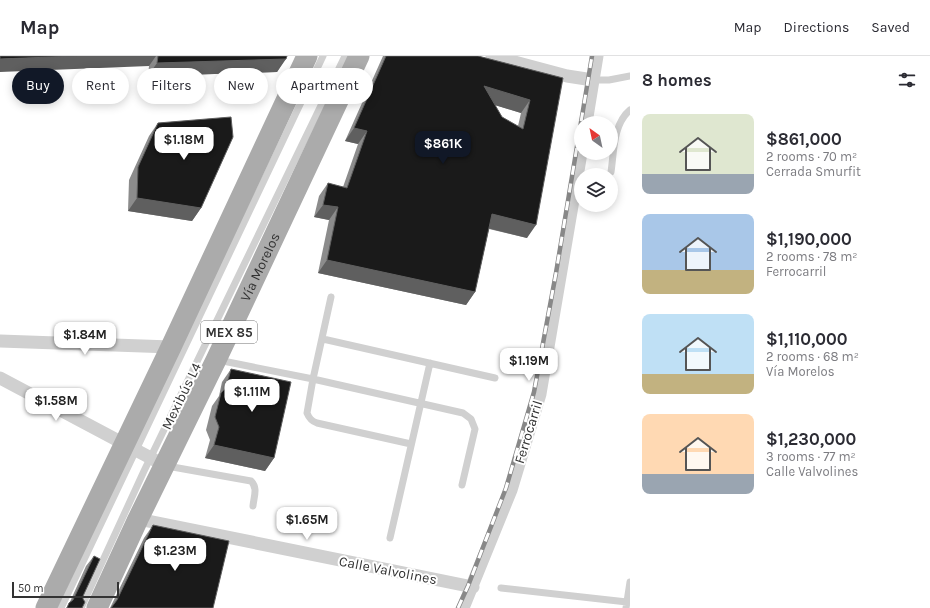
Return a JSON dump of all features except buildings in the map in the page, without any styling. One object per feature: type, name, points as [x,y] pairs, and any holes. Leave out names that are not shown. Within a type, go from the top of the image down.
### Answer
[{"type":"main road","name":"MEX 85","points":[[46,608],[130,448],[171,347],[307,56]]},
{"type":"main road","name":"Vía Morelos","points":[[97,608],[138,519],[157,462],[216,360],[359,56]]},
{"type":"street","points":[[492,56],[567,76],[593,80]]},
{"type":"street","points":[[587,116],[597,56]]},
{"type":"street","name":"Ferrocarril","points":[[463,608],[511,490],[540,394],[580,160]]},
{"type":"street","points":[[0,341],[171,347]]},
{"type":"street","points":[[0,378],[157,462]]},
{"type":"street","name":"Calle Valvolines","points":[[138,519],[473,586]]},
{"type":"lane","name":"Mexibús L4","points":[[61,608],[130,448],[323,56]]},
{"type":"lane","name":"Mexibús L4","points":[[81,608],[157,462],[345,56]]},
{"type":"lane","points":[[593,80],[609,80],[630,76]]},
{"type":"lane","points":[[612,168],[617,132],[623,118],[630,110]]},
{"type":"lane","points":[[331,297],[307,413],[310,419],[312,421],[411,444]]},
{"type":"lane","points":[[323,339],[494,378]]},
{"type":"lane","points":[[216,360],[313,379],[463,413],[474,424],[475,428],[462,485]]},
{"type":"lane","points":[[390,538],[430,363]]},
{"type":"lane","points":[[157,462],[250,481],[254,484],[256,491],[253,506]]},
{"type":"lane","points":[[501,588],[626,605],[630,582]]},
{"type":"railway","points":[[458,608],[506,488],[534,392],[556,273],[592,56]]}]
